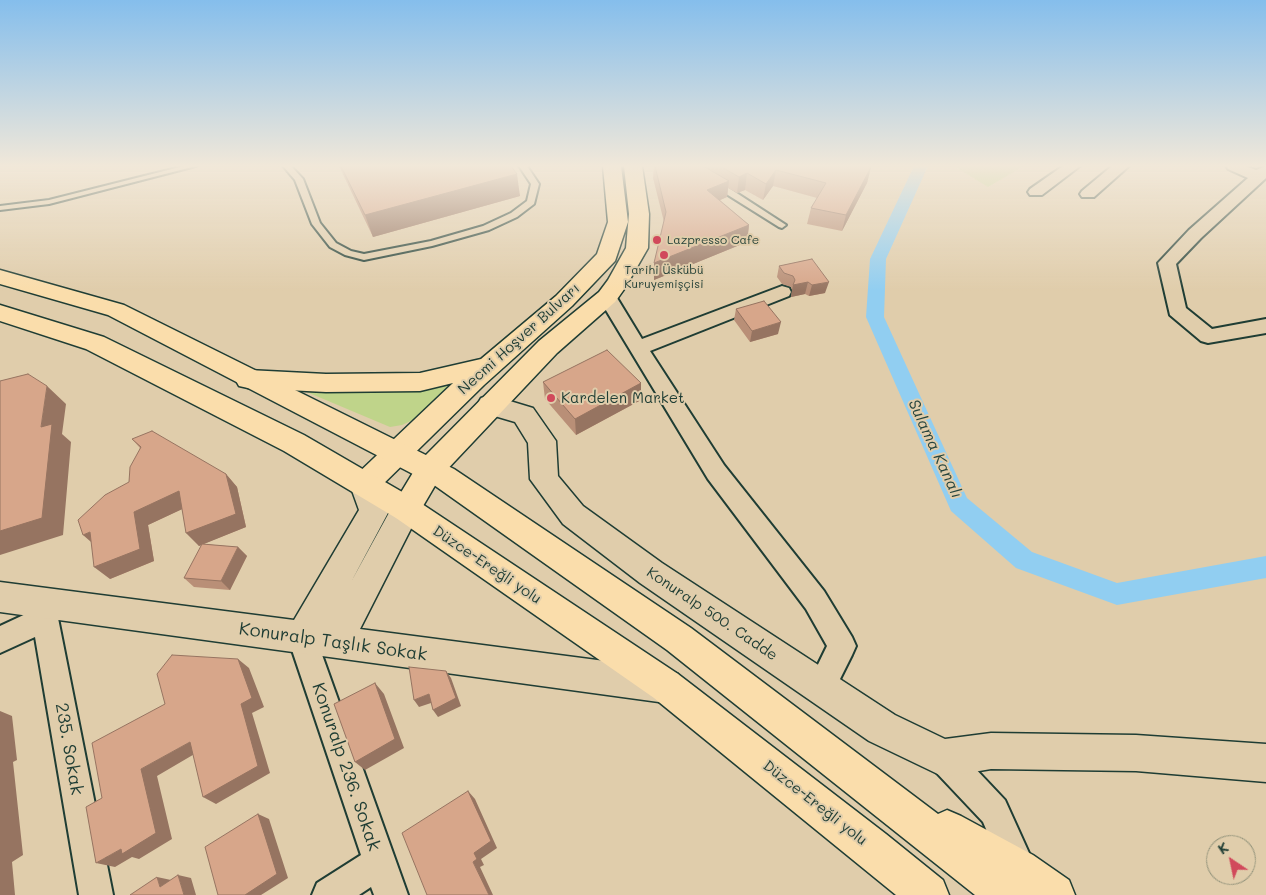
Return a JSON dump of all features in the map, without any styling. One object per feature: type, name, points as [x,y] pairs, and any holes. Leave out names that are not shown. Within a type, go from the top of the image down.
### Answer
[{"type":"main road","name":"Necmi Hoşver Bulvarı","points":[[364,485],[396,452],[564,301],[607,256],[618,222],[616,208]]},
{"type":"main road","name":"Necmi Hoşver Bulvarı","points":[[406,509],[430,469],[490,405],[548,347],[606,297],[637,248],[638,208]]},
{"type":"main road","points":[[0,277],[116,310],[248,379],[430,469],[678,640],[884,796],[1019,886],[1054,895]]},
{"type":"main road","name":"Düzce-Ereğli yolu","points":[[0,314],[96,343],[294,443],[406,509],[666,686],[872,848],[928,895]]},
{"type":"main road","points":[[248,379],[326,383],[420,382],[490,366]]},
{"type":"street","points":[[1226,208],[1195,234],[1167,264],[1177,311],[1208,336],[1266,326]]},
{"type":"street","points":[[638,348],[782,292]]},
{"type":"street","points":[[606,297],[716,472],[815,600],[842,646],[820,687]]},
{"type":"street","name":"Konuralp 500. Cadde","points":[[490,405],[524,415],[542,441],[544,479],[573,515],[651,573],[882,728],[944,758]]},
{"type":"street","points":[[302,638],[374,511],[364,485]]},
{"type":"street","points":[[336,642],[406,509]]},
{"type":"street","name":"Konuralp Taşlık Sokak","points":[[0,597],[44,611],[336,642],[666,686]]},
{"type":"street","points":[[0,640],[44,611]]},
{"type":"street","name":"235. Sokak","points":[[44,611],[96,895]]},
{"type":"street","name":"Konuralp 236. Sokak","points":[[302,638],[391,895]]},
{"type":"street","points":[[944,758],[991,751],[1136,753],[1266,763]]},
{"type":"street","points":[[944,758],[994,811],[1019,886]]},
{"type":"street","points":[[329,895],[379,862]]},
{"type":"lane","points":[[310,208],[316,224],[333,245],[364,257],[432,243],[486,228],[514,215],[523,208]]},
{"type":"lane","points":[[754,208],[782,225]]},
{"type":"green space","points":[[454,381],[415,419],[402,425],[390,427],[302,390]]},
{"type":"building","points":[[361,208],[392,208],[365,215]]},
{"type":"building","points":[[665,208],[728,208],[749,225],[654,263],[666,212]]},
{"type":"building","points":[[811,208],[850,208],[846,215]]},
{"type":"building","points":[[812,259],[829,282],[812,285],[808,282],[793,285],[795,280],[793,276],[784,273],[779,266]]},
{"type":"building","points":[[764,301],[781,322],[752,331],[736,309]]},
{"type":"building","points":[[607,350],[641,383],[575,419],[543,382]]},
{"type":"building","points":[[28,374],[47,386],[41,427],[52,424],[42,518],[0,531],[0,381]]},
{"type":"building","points":[[152,431],[226,474],[236,514],[186,533],[179,491],[134,512],[140,549],[94,567],[90,532],[83,535],[78,520],[105,495],[129,482],[130,467],[141,447],[132,439]]},
{"type":"building","points":[[202,544],[238,547],[221,581],[184,578]]},
{"type":"building","points":[[172,655],[238,659],[252,698],[241,704],[258,766],[203,797],[190,742],[141,769],[156,833],[122,854],[121,849],[96,863],[86,807],[102,798],[92,743],[165,704],[157,674]]},
{"type":"building","points":[[409,667],[446,671],[456,698],[433,710],[429,694],[414,700]]},
{"type":"building","points":[[375,683],[395,739],[355,762],[334,704]]},
{"type":"building","points":[[468,791],[491,841],[474,853],[477,859],[473,862],[489,895],[427,895],[402,833]]},
{"type":"building","points":[[258,814],[277,874],[245,895],[218,895],[205,847]]},
{"type":"building","points":[[178,875],[184,895],[130,895],[157,877],[160,887]]},
{"type":"waterway","name":"Sulama Kanalı","points":[[902,208],[878,259],[875,317],[959,504],[1024,560],[1117,594],[1266,567]]},
{"type":"place","name":"Lazpresso Cafe","points":[[657,240]]},
{"type":"place","name":"Tarihi Üskübü Kuruyemişçisi","points":[[664,255]]},
{"type":"place","name":"Kardelen Market","points":[[551,398]]}]
